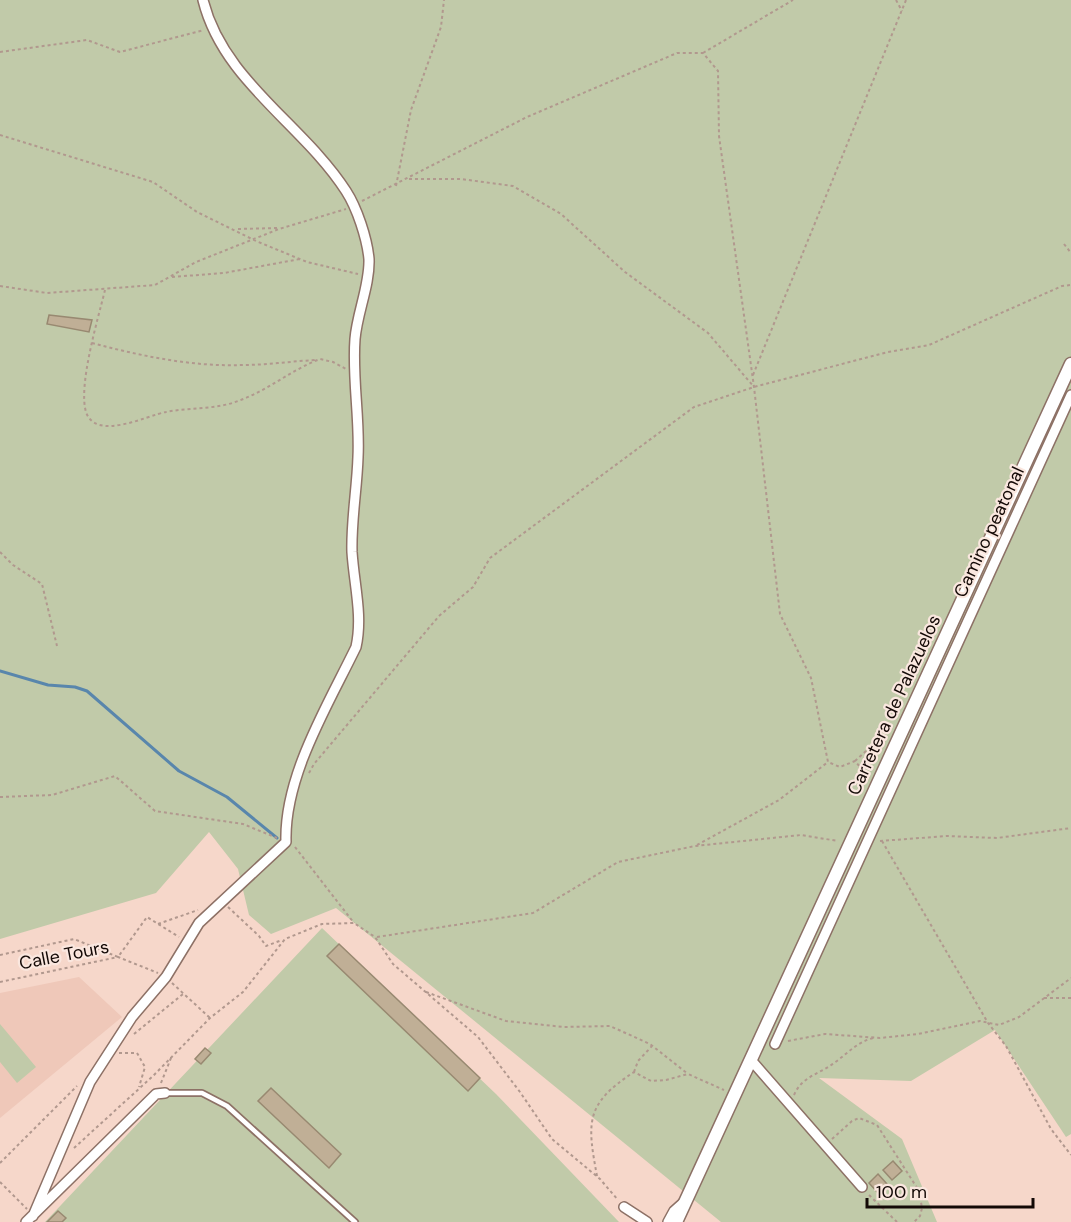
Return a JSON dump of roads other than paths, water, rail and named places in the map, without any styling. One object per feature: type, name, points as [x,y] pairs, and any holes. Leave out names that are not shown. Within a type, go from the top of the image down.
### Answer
[{"type":"street","points":[[30,1219],[90,1082],[132,1017],[166,977],[199,924],[286,842],[291,794],[315,732],[356,647],[360,633],[352,550],[358,456],[355,340],[369,268],[366,242],[347,193],[322,157],[271,109],[223,47],[203,0]]},
{"type":"street","name":"Carretera de Palazuelos","points":[[676,1222],[1071,364]]},
{"type":"street","name":"Camino peatonal","points":[[775,1044],[1071,395]]},
{"type":"street","points":[[751,1060],[862,1187]]},
{"type":"street","points":[[30,1219],[161,1094]]},
{"type":"street","points":[[668,1222],[674,1211],[685,1202]]},
{"type":"street","points":[[624,1207],[647,1222]]},
{"type":"lane","points":[[161,1094],[202,1093],[227,1106],[355,1222]]},
{"type":"waterway","points":[[0,671],[48,685],[75,687],[87,691],[179,771],[227,797],[277,838]]}]
